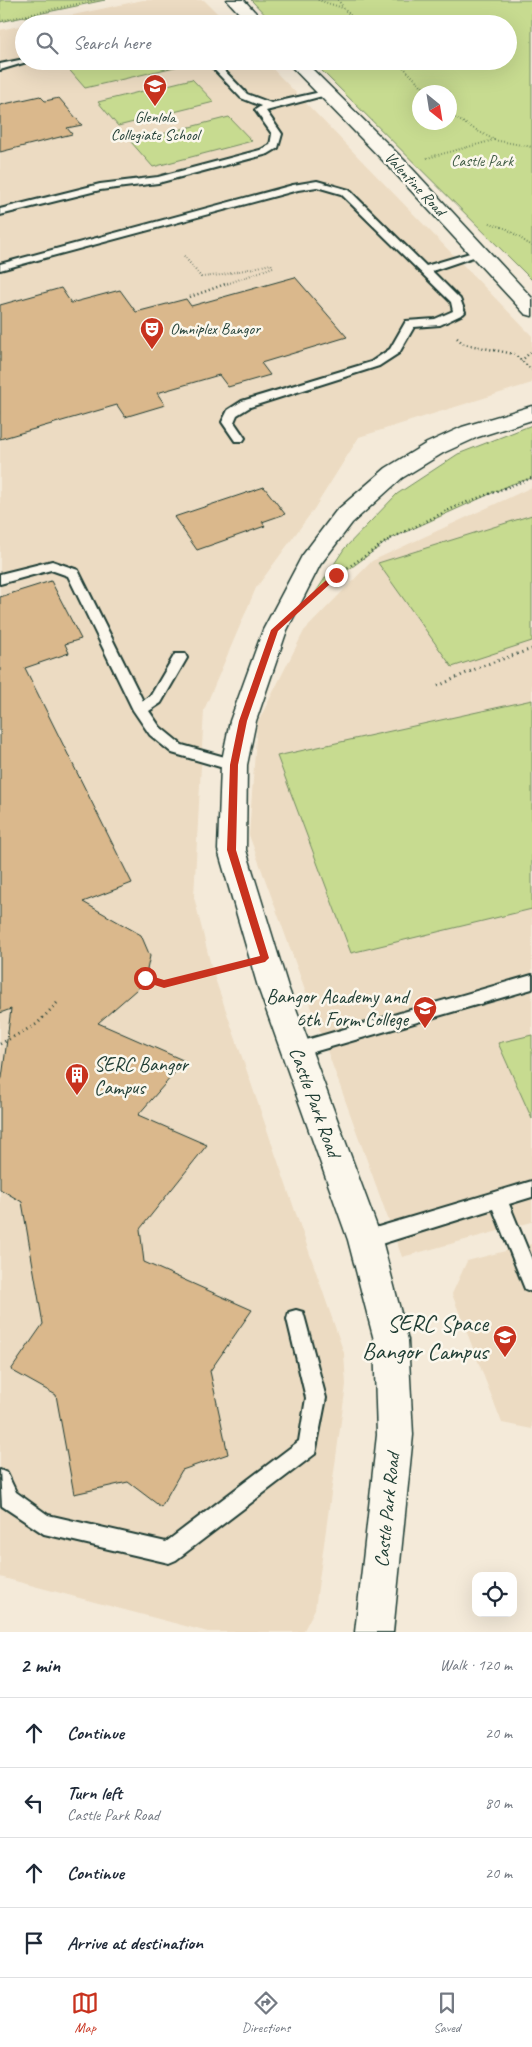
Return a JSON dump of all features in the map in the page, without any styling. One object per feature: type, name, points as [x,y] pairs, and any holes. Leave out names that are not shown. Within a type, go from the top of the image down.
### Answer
[{"type":"street","points":[[235,0],[249,15]]},
{"type":"street","name":"Valentine Road","points":[[302,70],[399,166],[532,310]]},
{"type":"street","name":"Castle Park Road","points":[[374,1632],[395,1435],[390,1340],[365,1240],[296,1050],[232,850],[234,765],[243,721],[275,630],[310,562],[344,517],[394,473],[435,448],[470,432],[532,414]]},
{"type":"lane","points":[[0,67],[15,64]]},
{"type":"lane","points":[[219,70],[244,96],[270,106]]},
{"type":"lane","points":[[0,212],[100,187],[158,180],[264,152],[275,146],[277,134],[260,110],[325,94]]},
{"type":"lane","points":[[0,266],[280,191],[317,184],[344,192],[456,301],[458,312],[440,322],[429,325],[410,323],[395,351],[360,370],[246,404],[232,413],[228,422],[239,438]]},
{"type":"lane","points":[[424,270],[480,253]]},
{"type":"lane","points":[[0,579],[52,564],[73,573],[140,710],[155,731],[177,749],[234,765]]},
{"type":"lane","points":[[140,710],[156,700],[180,658]]},
{"type":"lane","points":[[296,1050],[532,982]]},
{"type":"lane","points":[[365,1240],[532,1189]]},
{"type":"lane","points":[[498,1199],[532,1283]]},
{"type":"lane","points":[[0,1480],[9,1499],[44,1524],[169,1553],[308,1447],[316,1398],[296,1319]]},
{"type":"path","points":[[27,15],[95,0]]},
{"type":"path","points":[[318,0],[343,8]]},
{"type":"path","points":[[338,0],[350,15]]},
{"type":"path","points":[[0,21],[15,18]]},
{"type":"path","points":[[405,70],[421,85]]},
{"type":"path","points":[[457,119],[494,140],[532,147]]},
{"type":"path","points":[[399,166],[494,140]]},
{"type":"path","points":[[184,256],[201,277],[222,276],[271,264],[273,266],[190,297]]},
{"type":"path","points":[[440,322],[464,344],[514,354],[532,370]]},
{"type":"path","points":[[521,360],[532,351]]},
{"type":"path","points":[[336,575],[390,539],[459,505],[532,478]]},
{"type":"path","points":[[438,686],[482,666],[532,649]]},
{"type":"path","points":[[145,978],[164,984],[265,958]]},
{"type":"path","points":[[0,1044],[37,1024],[58,1002]]},
{"type":"shaded area","points":[[143,0],[204,0],[219,15],[73,15]]},
{"type":"shaded area","points":[[15,27],[15,70],[274,70],[532,336],[532,383],[359,437],[314,509],[256,588],[204,710],[194,897],[212,970],[344,1353],[346,1385],[315,1609],[303,1632],[208,1632],[0,1577],[0,30]]},
{"type":"shaded area","name":"Bangor Academy and 6th Form College","points":[[532,487],[532,1222],[402,1257],[249,835],[257,724],[304,631],[372,561]]},
{"type":"shaded area","name":"SERC Space Bangor Campus","points":[[532,1244],[532,1429],[502,1423],[452,1294],[467,1261]]},
{"type":"green space","points":[[0,0],[105,0],[33,15],[15,15],[15,19],[0,22]]},
{"type":"green space","name":"Castle Park","points":[[251,0],[532,0],[532,280],[321,70],[517,70],[517,15],[265,15]]},
{"type":"green space","points":[[69,70],[162,70],[85,88]]},
{"type":"green space","points":[[192,79],[214,102],[118,126],[98,102]]},
{"type":"green space","points":[[229,117],[252,141],[153,167],[131,142]]},
{"type":"green space","points":[[532,425],[532,478],[512,484],[390,539],[314,595],[344,549],[397,494],[458,454]]},
{"type":"green space","points":[[532,515],[532,641],[452,667],[378,563]]},
{"type":"green space","points":[[532,700],[532,909],[351,953],[277,756]]},
{"type":"green space","points":[[532,1035],[532,1119],[498,1043]]},
{"type":"building","points":[[40,96],[45,101],[59,98],[82,125],[67,128],[72,134],[0,152],[0,105]]},
{"type":"building","name":"Omniplex Bangor","points":[[295,277],[347,337],[261,363],[270,375],[228,387],[219,375],[157,393],[165,405],[125,417],[117,405],[0,439],[0,305],[61,288],[71,303],[120,290],[136,312],[186,299],[191,306]]},
{"type":"building","points":[[264,487],[285,514],[262,522],[265,526],[197,550],[174,517]]},
{"type":"building","name":"SERC Bangor Campus","points":[[51,581],[81,639],[65,644],[69,653],[25,668],[132,883],[83,902],[141,935],[150,956],[144,983],[98,1023],[185,1061],[138,1115],[207,1145],[140,1229],[144,1262],[252,1310],[210,1371],[228,1454],[182,1470],[161,1507],[128,1482],[74,1494],[56,1395],[11,1370],[43,1324],[22,1202],[0,1189],[0,1081],[2,1078],[11,1009],[0,1013],[0,597]]},
{"type":"place","name":"Glenlola Collegiate School","points":[[155,107]]},
{"type":"place","name":"Omniplex Bangor","points":[[152,350]]},
{"type":"place","name":"Bangor Academy and 6th Form College","points":[[425,1029]]},
{"type":"place","name":"SERC Bangor Campus","points":[[77,1096]]},
{"type":"place","name":"SERC Space Bangor Campus","points":[[505,1358]]},
{"type":"route","points":[[145,978],[164,984],[265,958],[232,850],[234,765],[243,721],[275,630],[336,575]]}]
